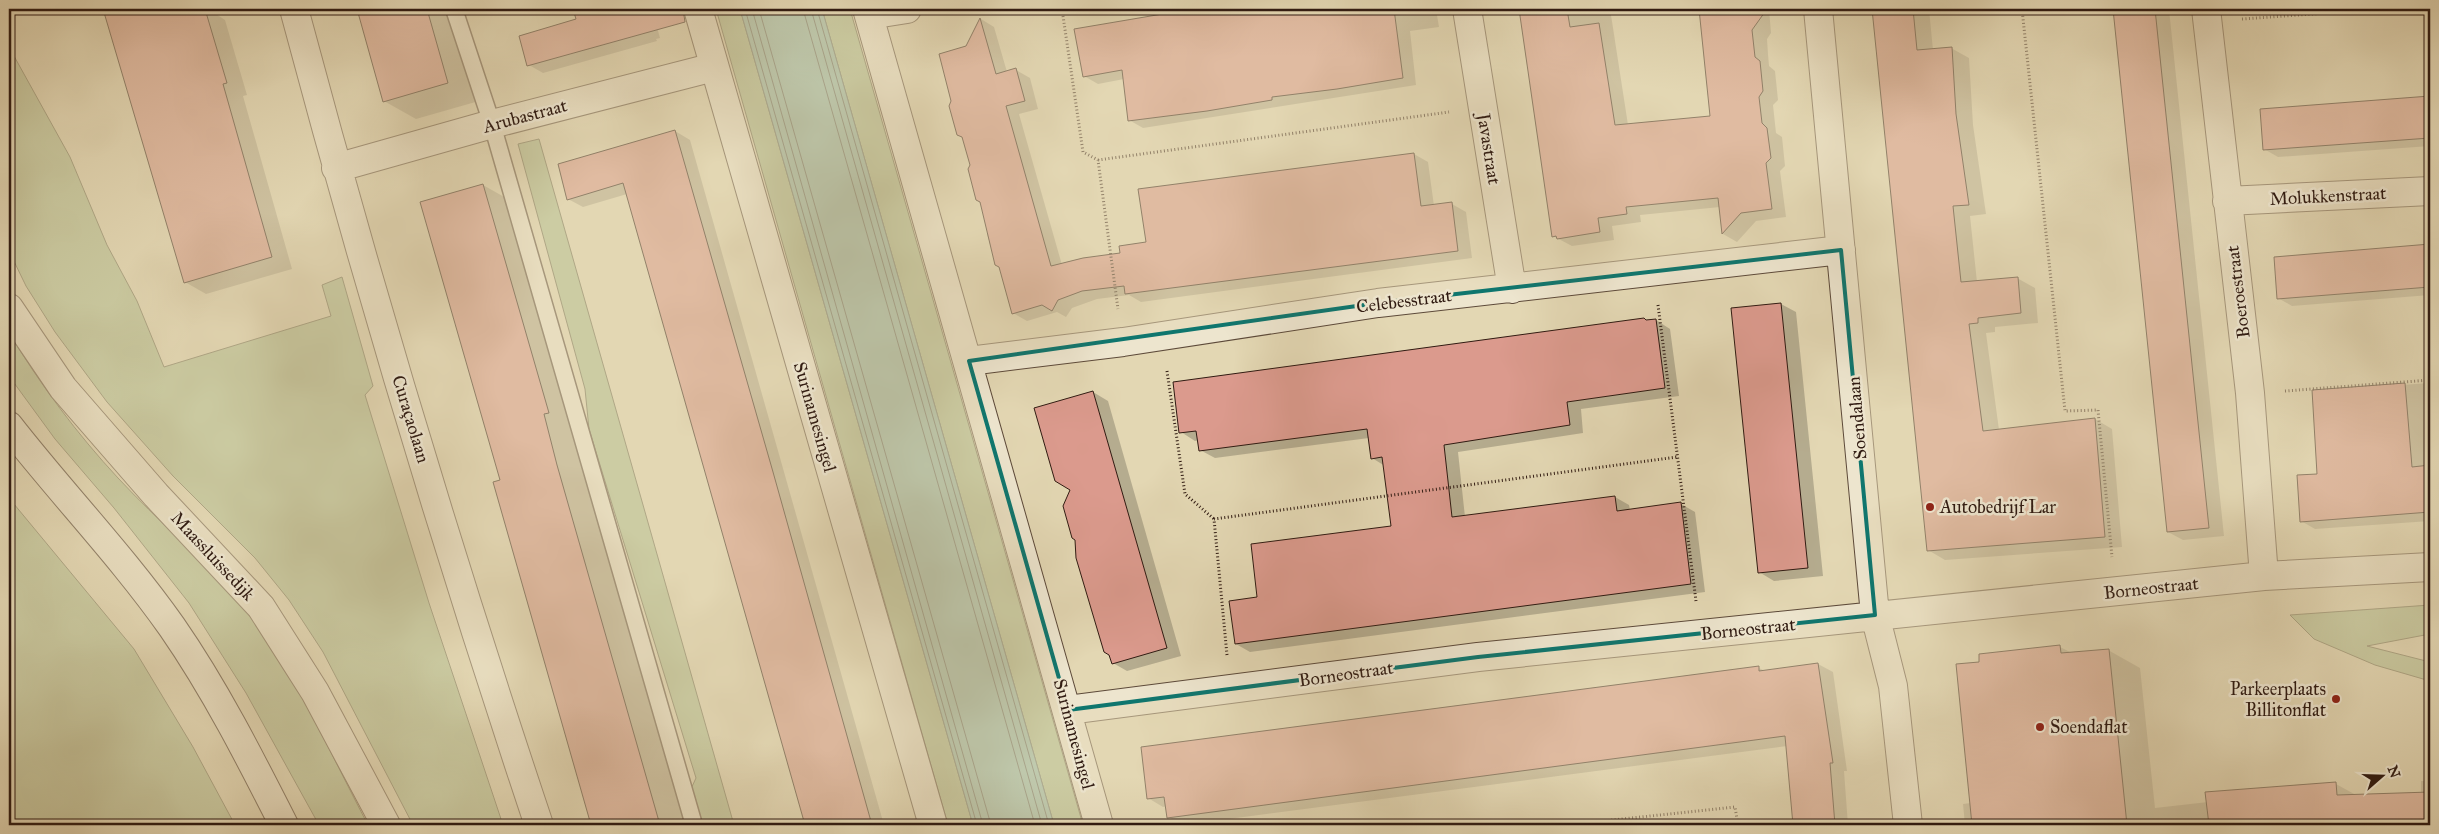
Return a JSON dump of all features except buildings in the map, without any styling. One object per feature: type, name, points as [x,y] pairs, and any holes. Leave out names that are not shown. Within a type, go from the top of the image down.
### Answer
[{"type":"street","name":"Curaçaolaan","points":[[294,9],[336,168],[477,642],[539,825]]},
{"type":"street","name":"Surinamesingel","points":[[698,9],[933,825]]},
{"type":"street","points":[[868,12],[907,9]]},
{"type":"street","name":"Javastraat","points":[[1467,9],[1512,289]]},
{"type":"street","name":"Soendalaan","points":[[1818,9],[1876,615],[1893,686],[1908,825]]},
{"type":"street","name":"Surinamesingel","points":[[868,12],[969,361],[1099,825]]},
{"type":"street","name":"Boeroestraat","points":[[2206,15],[2250,393],[2264,576]]},
{"type":"street","name":"Arubastraat","points":[[336,168],[492,124],[714,68]]},
{"type":"street","name":"Molukkenstraat","points":[[2227,201],[2430,190]]},
{"type":"street","name":"Celebesstraat","points":[[969,361],[1123,342],[1378,303],[1842,250]]},
{"type":"street","name":"Maassluissedijk","points":[[9,308],[63,388],[156,495],[261,608],[315,692],[386,825]]},
{"type":"street","points":[[9,426],[50,479],[111,547],[172,627],[215,695],[284,825]]},
{"type":"street","name":"Borneostraat","points":[[1068,710],[1478,657],[1876,615],[2264,576],[2430,567]]},
{"type":"lane","points":[[454,9],[492,124],[694,825]]},
{"type":"path","points":[[1062,9],[1083,152],[1098,160],[1483,107]]},
{"type":"path","points":[[2022,9],[2065,412],[2098,410],[2115,592]]},
{"type":"path","points":[[2206,15],[2383,9]]},
{"type":"path","points":[[1098,160],[1123,342]]},
{"type":"path","points":[[1654,272],[1700,634]]},
{"type":"path","points":[[1161,336],[1185,494],[1214,519],[1230,689]]},
{"type":"path","points":[[2250,393],[2430,380]]},
{"type":"path","points":[[1214,519],[1677,457]]},
{"type":"path","points":[[1566,825],[1735,807],[1738,825]]},
{"type":"highlighted area","points":[[1841,250],[1875,615],[1478,657],[1068,710],[969,361],[1378,303]]},
{"type":"shaded area","points":[[716,9],[740,9],[973,825],[948,825]]},
{"type":"shaded area","points":[[822,9],[850,9],[1083,825],[1054,825]]},
{"type":"shaded area","points":[[9,47],[70,157],[107,245],[137,301],[164,367],[331,316],[322,285],[342,277],[373,386],[365,395],[429,603],[503,825],[413,825],[323,652],[289,600],[255,558],[173,476],[107,402],[55,332],[26,286],[9,251]]},
{"type":"shaded area","points":[[539,139],[734,825],[707,825],[706,822],[697,820],[690,791],[696,778],[589,429],[585,389],[518,144]]},
{"type":"shaded area","points":[[9,333],[46,390],[88,444],[133,494],[227,589],[261,631],[310,712],[368,825],[319,825],[246,693],[189,603],[114,508],[55,439],[9,376]]},
{"type":"shaded area","points":[[9,498],[134,649],[193,747],[235,825],[9,825]]},
{"type":"shaded area","points":[[2430,605],[2430,634],[2367,646],[2430,662],[2430,681],[2375,665],[2314,639],[2290,615]]},
{"type":"water","points":[[740,9],[822,9],[1054,825],[973,825]]},
{"type":"place","name":"Autobedrijf Lar","points":[[1930,507]]},
{"type":"place","name":"Parkeerplaats Billitonflat","points":[[2336,699]]},
{"type":"place","name":"Soendaflat","points":[[2040,727]]}]
